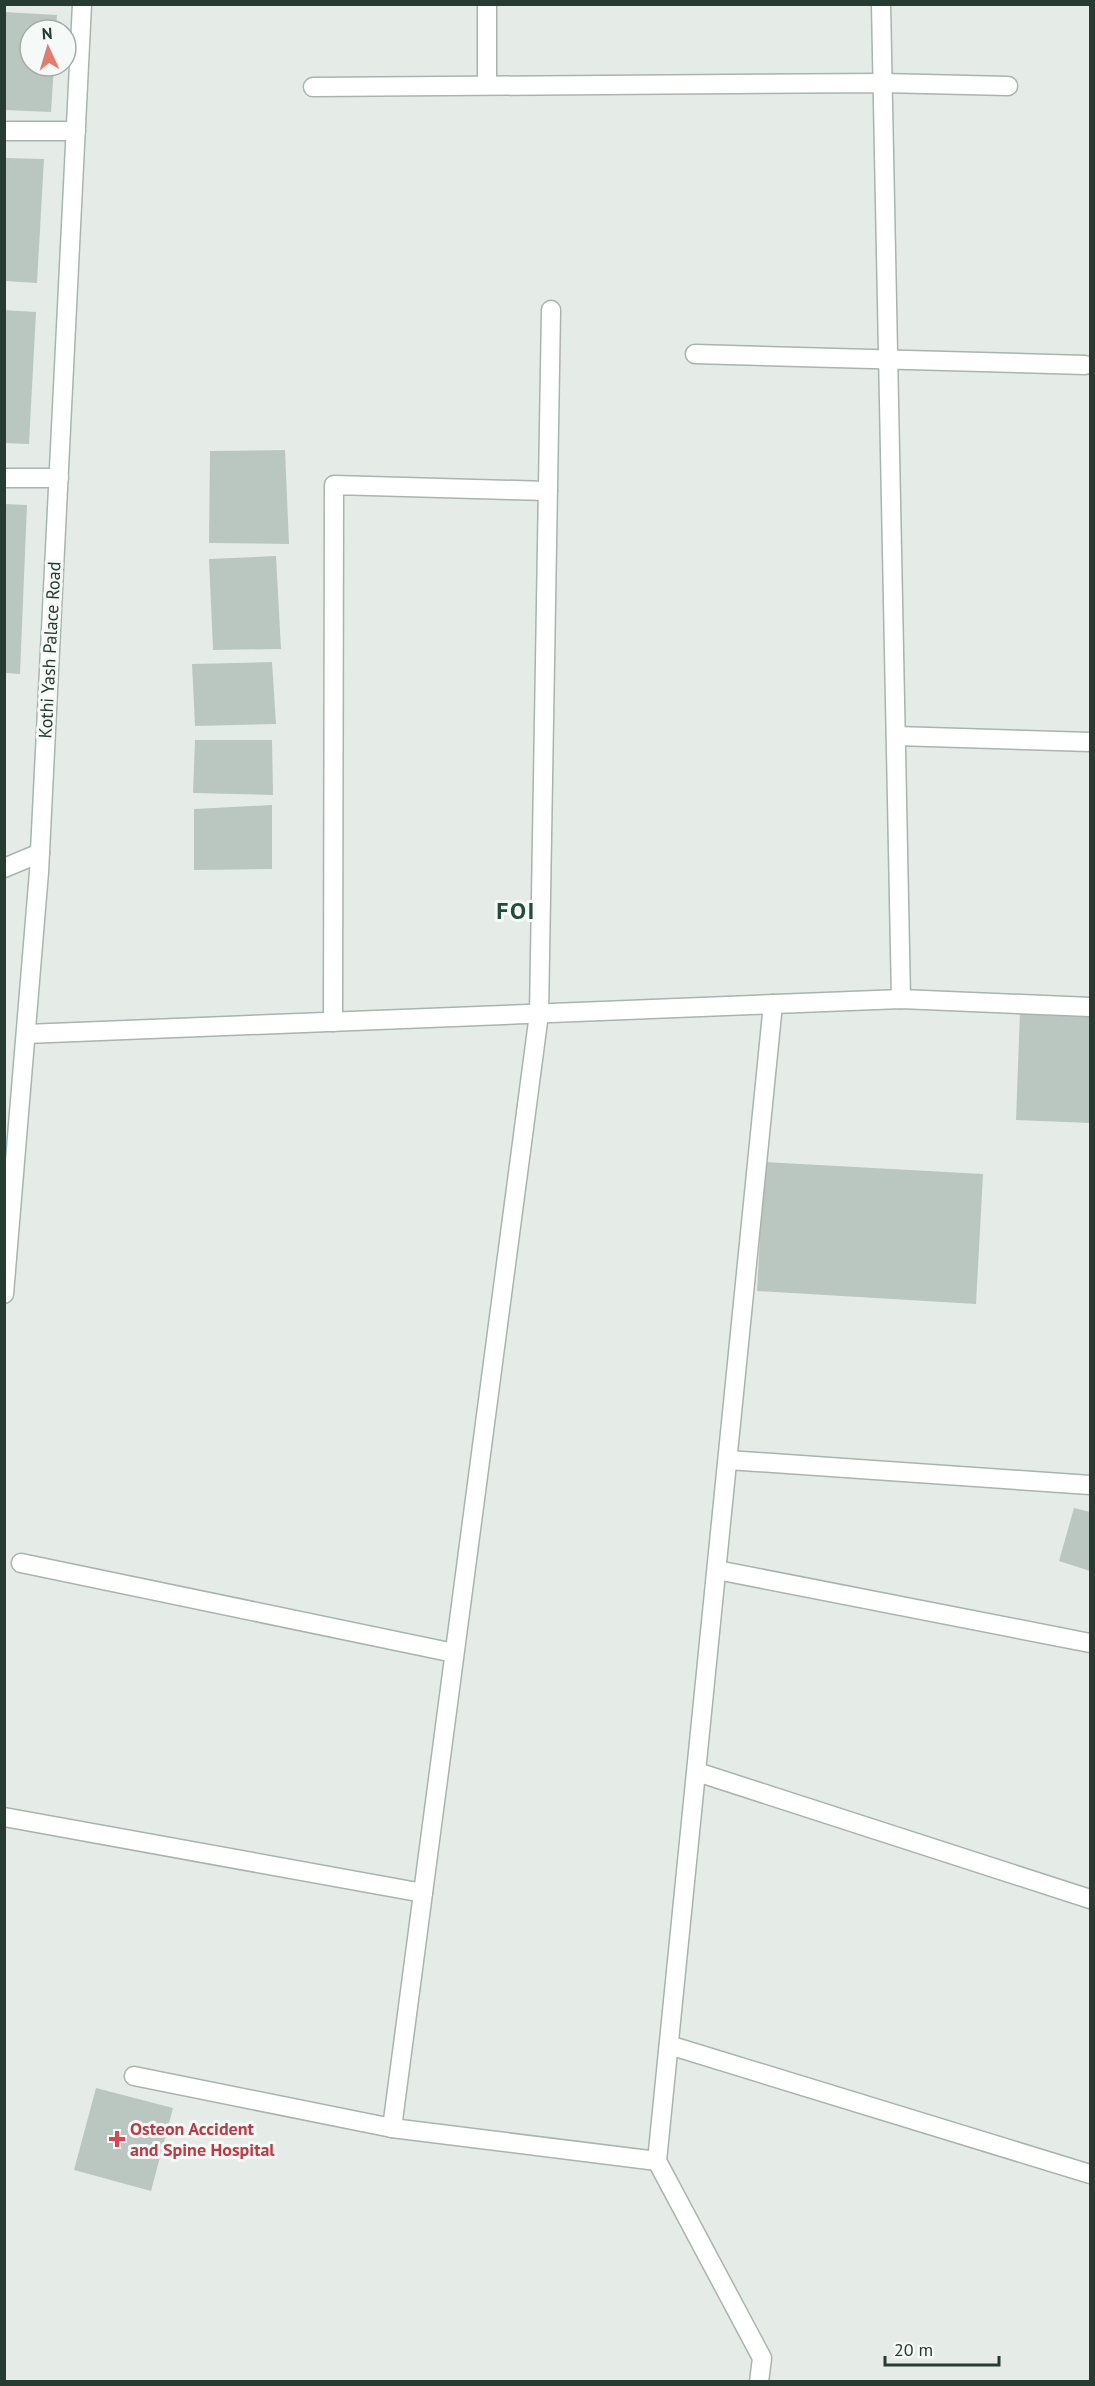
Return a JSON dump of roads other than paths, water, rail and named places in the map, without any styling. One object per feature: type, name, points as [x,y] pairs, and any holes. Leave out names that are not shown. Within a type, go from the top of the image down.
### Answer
[{"type":"street","name":"Kothi Yash Palace Road","points":[[4,1294],[9,1176],[26,1034],[40,853],[82,4]]},
{"type":"street","points":[[487,4],[487,84]]},
{"type":"street","points":[[881,4],[901,999]]},
{"type":"street","points":[[313,87],[883,82],[1008,86]]},
{"type":"street","points":[[4,131],[76,131]]},
{"type":"street","points":[[392,2128],[539,1014],[551,310]]},
{"type":"street","points":[[695,354],[1085,365]]},
{"type":"street","points":[[4,478],[59,478]]},
{"type":"street","points":[[333,1022],[334,485],[548,491]]},
{"type":"street","points":[[896,736],[1090,742]]},
{"type":"street","points":[[4,868],[40,853]]},
{"type":"street","points":[[26,1034],[901,999],[1090,1007]]},
{"type":"street","points":[[759,2382],[762,2358],[657,2161],[773,1004]]},
{"type":"street","points":[[728,1460],[1090,1485]]},
{"type":"street","points":[[21,1563],[454,1653]]},
{"type":"street","points":[[717,1570],[1090,1643]]},
{"type":"street","points":[[697,1772],[1090,1899]]},
{"type":"street","points":[[4,1817],[423,1893]]},
{"type":"street","points":[[669,2045],[1090,2174]]},
{"type":"street","points":[[134,2076],[392,2128],[657,2161]]},
{"type":"place","name":"Osteon Accident and Spine Hospital","points":[[117,2139]]},
{"type":"district","name":"FOI","points":[[516,911]]}]
